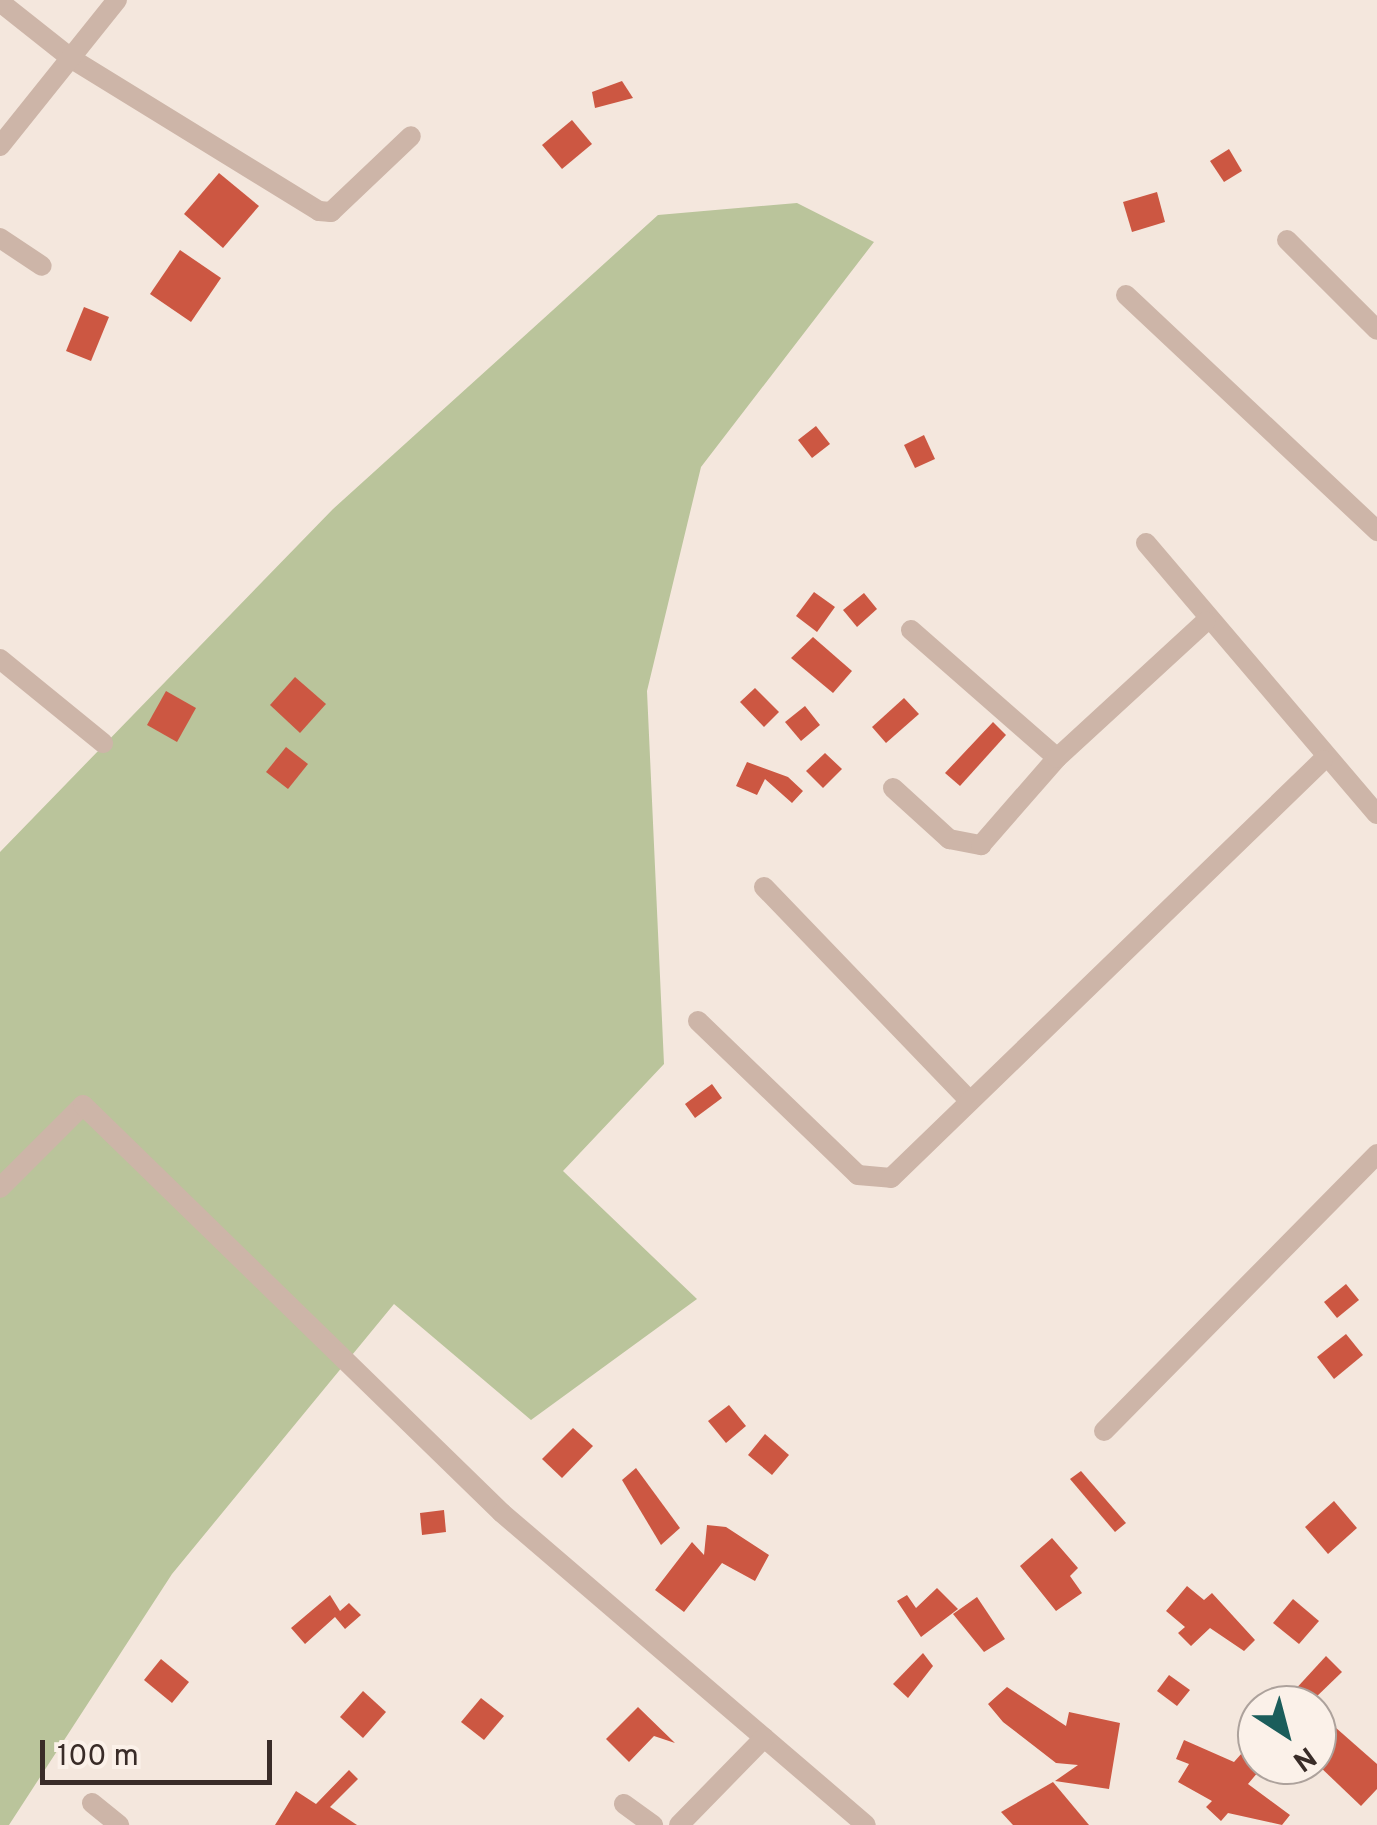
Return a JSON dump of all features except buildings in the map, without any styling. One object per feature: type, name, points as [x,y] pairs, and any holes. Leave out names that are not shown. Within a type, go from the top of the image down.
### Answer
[{"type":"street","points":[[0,146],[117,0]]},
{"type":"street","points":[[0,2],[72,59],[320,211],[332,212],[411,136]]},
{"type":"street","points":[[0,238],[42,266]]},
{"type":"street","points":[[1287,240],[1377,330]]},
{"type":"street","points":[[1126,296],[1377,531]]},
{"type":"street","points":[[1146,543],[1322,760],[1377,814]]},
{"type":"street","points":[[892,788],[967,848],[981,845],[1057,758],[1206,621]]},
{"type":"street","points":[[911,630],[1057,758]]},
{"type":"street","points":[[0,659],[103,743]]},
{"type":"street","points":[[698,1021],[875,1182],[892,1178],[1322,760]]},
{"type":"street","points":[[764,887],[970,1100]]},
{"type":"street","points":[[0,1188],[84,1105],[488,1500],[866,1825]]},
{"type":"street","points":[[1104,1432],[1377,1154]]},
{"type":"street","points":[[679,1825],[764,1738]]},
{"type":"street","points":[[92,1803],[119,1825]]},
{"type":"street","points":[[624,1804],[653,1825]]},
{"type":"green space","points":[[797,203],[874,242],[701,467],[647,691],[664,1064],[563,1171],[697,1299],[531,1420],[394,1304],[172,1574],[9,1825],[0,1825],[0,852],[333,509],[658,215]]}]
